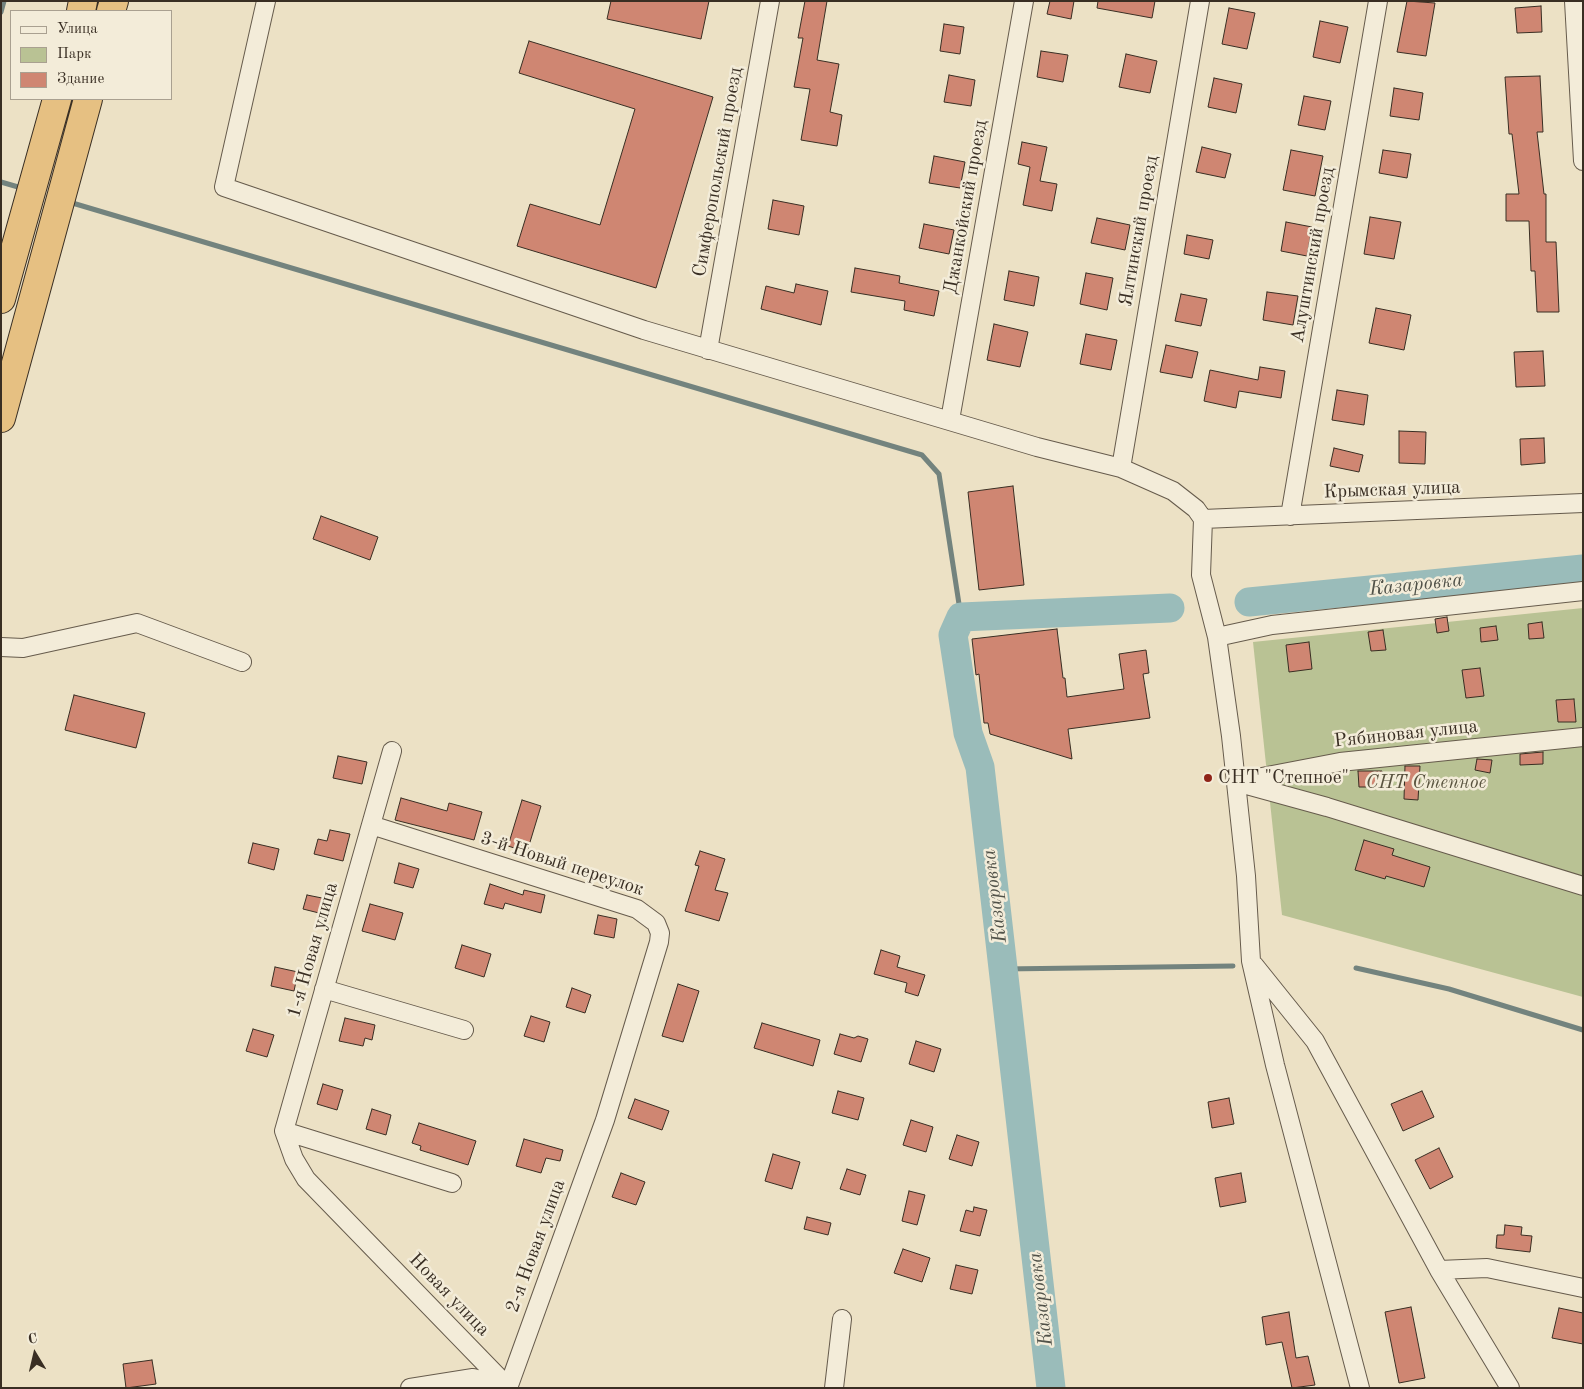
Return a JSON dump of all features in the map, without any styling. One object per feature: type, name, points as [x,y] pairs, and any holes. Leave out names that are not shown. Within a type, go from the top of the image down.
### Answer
[{"type":"highway","points":[[1,299],[57,100]]},
{"type":"highway","points":[[1,418],[88,100]]},
{"type":"street","points":[[266,1],[224,187],[708,350],[1037,447],[1120,468],[1173,491],[1189,502],[1203,519],[1200,575],[1217,637],[1246,876],[1251,960],[1275,1065],[1360,1388]]},
{"type":"street","name":"Симферопольский проезд","points":[[708,350],[770,1]]},
{"type":"street","name":"Джанкойский проезд","points":[[950,420],[1024,1]]},
{"type":"street","name":"Ялтинский проезд","points":[[1120,468],[1200,1]]},
{"type":"street","name":"Алуштинский проезд","points":[[1290,516],[1378,1]]},
{"type":"street","points":[[1574,1],[1583,161]]},
{"type":"street","name":"Крымская улица","points":[[1203,519],[1583,503]]},
{"type":"street","points":[[1217,637],[1272,625],[1583,591]]},
{"type":"street","points":[[1,647],[23,648],[137,623],[242,662]]},
{"type":"street","name":"Рябиновая улица","points":[[1236,782],[1340,762],[1583,736]]},
{"type":"street","name":"1-я Новая улица","points":[[284,1131],[392,752]]},
{"type":"street","points":[[1236,782],[1327,807],[1583,886]]},
{"type":"street","name":"3-й Новый переулок","points":[[371,825],[637,909],[656,923],[660,933],[659,942],[605,1120]]},
{"type":"street","points":[[1251,960],[1315,1041],[1439,1270],[1510,1388]]},
{"type":"street","points":[[324,989],[464,1030]]},
{"type":"street","name":"2-я Новая улица","points":[[508,1387],[605,1120]]},
{"type":"street","points":[[284,1131],[452,1183]]},
{"type":"street","name":"Новая улица","points":[[284,1131],[294,1160],[306,1179],[508,1387]]},
{"type":"street","points":[[1439,1270],[1488,1268],[1583,1288]]},
{"type":"street","points":[[834,1388],[842,1319]]},
{"type":"street","points":[[410,1388],[474,1378],[508,1387]]},
{"type":"green space","name":"СНТ Степное","points":[[1583,608],[1583,997],[1282,915],[1253,642]]},
{"type":"building","points":[[611,1],[709,1],[701,39],[607,19]]},
{"type":"building","points":[[805,1],[827,1],[817,60],[839,64],[830,112],[842,115],[837,146],[801,140],[810,89],[794,87],[803,38],[798,38]]},
{"type":"building","points":[[1050,1],[1074,1],[1071,19],[1047,14]]},
{"type":"building","points":[[1098,1],[1155,1],[1152,18],[1097,8]]},
{"type":"building","points":[[1407,1],[1435,3],[1426,56],[1397,52]]},
{"type":"building","points":[[1541,6],[1542,32],[1517,33],[1515,8]]},
{"type":"building","points":[[1229,8],[1255,13],[1247,49],[1222,44]]},
{"type":"building","points":[[1320,21],[1348,27],[1340,63],[1313,57]]},
{"type":"building","points":[[944,24],[964,27],[960,54],[940,51]]},
{"type":"building","points":[[529,41],[713,97],[656,288],[517,246],[530,204],[600,225],[635,109],[519,73]]},
{"type":"building","points":[[1041,51],[1068,55],[1063,82],[1037,77]]},
{"type":"building","points":[[1126,54],[1157,61],[1150,93],[1119,87]]},
{"type":"building","points":[[949,75],[975,80],[971,106],[944,102]]},
{"type":"building","points":[[1540,76],[1543,132],[1537,132],[1544,194],[1546,194],[1546,242],[1556,242],[1559,312],[1537,312],[1535,271],[1531,271],[1529,221],[1506,221],[1506,194],[1519,194],[1512,134],[1509,134],[1505,77]]},
{"type":"building","points":[[1214,78],[1242,84],[1236,113],[1208,107]]},
{"type":"building","points":[[1394,88],[1423,93],[1419,120],[1390,116]]},
{"type":"building","points":[[1304,96],[1331,101],[1325,130],[1298,125]]},
{"type":"building","points":[[1022,142],[1047,147],[1040,181],[1057,184],[1052,211],[1023,205],[1030,167],[1018,164]]},
{"type":"building","points":[[1202,147],[1231,154],[1225,178],[1196,172]]},
{"type":"building","points":[[1291,150],[1323,156],[1315,196],[1283,190]]},
{"type":"building","points":[[1383,150],[1411,154],[1407,178],[1379,173]]},
{"type":"building","points":[[934,156],[965,162],[960,188],[929,183]]},
{"type":"building","points":[[773,200],[804,206],[799,235],[768,229]]},
{"type":"building","points":[[1370,217],[1401,222],[1394,259],[1364,254]]},
{"type":"building","points":[[1097,218],[1130,225],[1125,250],[1091,243]]},
{"type":"building","points":[[1286,222],[1312,227],[1307,256],[1281,251]]},
{"type":"building","points":[[924,224],[954,230],[949,254],[919,248]]},
{"type":"building","points":[[1187,235],[1213,240],[1209,259],[1184,254]]},
{"type":"building","points":[[855,268],[900,276],[899,283],[939,291],[934,316],[904,310],[905,301],[851,292]]},
{"type":"building","points":[[1009,271],[1039,277],[1034,306],[1004,300]]},
{"type":"building","points":[[1086,273],[1113,278],[1107,310],[1080,304]]},
{"type":"building","points":[[796,284],[828,291],[821,325],[761,309],[766,286],[794,293]]},
{"type":"building","points":[[1267,292],[1298,296],[1293,325],[1263,320]]},
{"type":"building","points":[[1181,294],[1207,299],[1201,326],[1175,321]]},
{"type":"building","points":[[1376,308],[1411,315],[1404,350],[1369,343]]},
{"type":"building","points":[[994,324],[1028,332],[1020,367],[987,360]]},
{"type":"building","points":[[1086,334],[1117,340],[1111,370],[1080,364]]},
{"type":"building","points":[[1166,345],[1198,352],[1192,378],[1160,372]]},
{"type":"building","points":[[1543,351],[1545,386],[1516,387],[1514,352]]},
{"type":"building","points":[[1260,367],[1285,371],[1281,398],[1239,391],[1236,408],[1204,401],[1210,370],[1258,380]]},
{"type":"building","points":[[1337,390],[1368,395],[1364,425],[1332,420]]},
{"type":"building","points":[[1399,431],[1426,432],[1425,464],[1399,463]]},
{"type":"building","points":[[1544,438],[1545,463],[1521,465],[1520,439]]},
{"type":"building","points":[[1334,448],[1363,455],[1359,472],[1330,466]]},
{"type":"building","points":[[1013,486],[1024,585],[979,590],[968,492]]},
{"type":"building","points":[[321,516],[378,537],[370,560],[313,539]]},
{"type":"building","points":[[1447,617],[1449,631],[1437,633],[1435,619]]},
{"type":"building","points":[[1542,622],[1544,638],[1529,639],[1528,624]]},
{"type":"building","points":[[1496,626],[1498,640],[1481,642],[1480,628]]},
{"type":"building","points":[[1057,629],[1067,697],[1124,689],[1119,654],[1146,650],[1149,673],[1143,674],[1150,718],[1068,729],[1072,759],[990,734],[988,723],[984,723],[979,674],[976,675],[972,639]]},
{"type":"building","points":[[1383,630],[1386,650],[1371,651],[1368,632]]},
{"type":"building","points":[[1309,642],[1312,669],[1289,672],[1286,645]]},
{"type":"building","points":[[1480,668],[1484,696],[1466,698],[1462,670]]},
{"type":"building","points":[[74,695],[145,713],[136,748],[65,730]]},
{"type":"building","points":[[1574,699],[1576,722],[1558,722],[1556,700]]},
{"type":"building","points":[[1543,752],[1543,764],[1520,765],[1520,754]]},
{"type":"building","points":[[338,756],[367,762],[362,784],[333,778]]},
{"type":"building","points":[[1477,759],[1492,760],[1490,773],[1475,770]]},
{"type":"building","points":[[1405,766],[1420,766],[1418,800],[1404,799]]},
{"type":"building","points":[[1358,771],[1382,771],[1383,787],[1359,787]]},
{"type":"building","points":[[401,798],[447,811],[449,803],[482,812],[474,840],[395,820]]},
{"type":"building","points":[[522,800],[541,806],[527,852],[508,846]]},
{"type":"building","points":[[330,830],[350,834],[343,861],[314,854],[318,839],[327,841]]},
{"type":"building","points":[[1364,840],[1394,849],[1392,855],[1430,867],[1424,887],[1386,876],[1385,879],[1355,870]]},
{"type":"building","points":[[253,843],[279,849],[274,870],[248,863]]},
{"type":"building","points":[[700,851],[725,859],[715,890],[728,893],[719,921],[685,911],[699,866],[695,865]]},
{"type":"building","points":[[399,863],[419,869],[413,888],[394,883]]},
{"type":"building","points":[[490,884],[523,895],[524,890],[545,895],[541,913],[505,903],[503,909],[484,904]]},
{"type":"building","points":[[307,895],[322,898],[319,913],[303,909]]},
{"type":"building","points":[[370,904],[403,913],[395,940],[362,931]]},
{"type":"building","points":[[598,915],[617,919],[614,938],[594,934]]},
{"type":"building","points":[[462,945],[491,954],[484,977],[455,968]]},
{"type":"building","points":[[881,950],[900,956],[897,967],[925,975],[918,996],[905,992],[907,983],[874,974]]},
{"type":"building","points":[[275,967],[298,972],[294,991],[271,986]]},
{"type":"building","points":[[678,984],[699,991],[683,1042],[662,1036]]},
{"type":"building","points":[[572,988],[591,995],[585,1013],[566,1007]]},
{"type":"building","points":[[531,1016],[550,1022],[544,1042],[524,1036]]},
{"type":"building","points":[[345,1018],[375,1025],[372,1040],[365,1038],[363,1046],[339,1041]]},
{"type":"building","points":[[762,1023],[820,1040],[813,1066],[754,1048]]},
{"type":"building","points":[[253,1029],[274,1035],[267,1057],[246,1051]]},
{"type":"building","points":[[840,1034],[868,1039],[861,1062],[834,1054]]},
{"type":"building","points":[[916,1041],[941,1049],[934,1072],[909,1064]]},
{"type":"building","points":[[323,1084],[343,1090],[337,1110],[317,1104]]},
{"type":"building","points":[[838,1091],[864,1098],[858,1120],[832,1113]]},
{"type":"building","points":[[1422,1091],[1434,1117],[1403,1131],[1391,1104]]},
{"type":"building","points":[[1229,1098],[1234,1124],[1212,1128],[1208,1102]]},
{"type":"building","points":[[635,1099],[669,1111],[662,1130],[628,1118]]},
{"type":"building","points":[[372,1109],[391,1115],[386,1135],[366,1129]]},
{"type":"building","points":[[911,1120],[933,1127],[926,1152],[903,1145]]},
{"type":"building","points":[[419,1123],[476,1141],[468,1165],[420,1150],[421,1146],[412,1143]]},
{"type":"building","points":[[957,1135],[979,1142],[972,1166],[949,1159]]},
{"type":"building","points":[[524,1139],[563,1150],[560,1161],[546,1158],[541,1173],[516,1166]]},
{"type":"building","points":[[1439,1148],[1453,1177],[1430,1189],[1415,1160]]},
{"type":"building","points":[[773,1154],[800,1162],[792,1189],[765,1181]]},
{"type":"building","points":[[847,1169],[866,1175],[860,1195],[840,1189]]},
{"type":"building","points":[[621,1173],[645,1182],[636,1205],[612,1197]]},
{"type":"building","points":[[1241,1173],[1246,1202],[1220,1207],[1215,1178]]},
{"type":"building","points":[[909,1191],[925,1195],[917,1225],[902,1221]]},
{"type":"building","points":[[974,1207],[987,1210],[980,1236],[960,1231],[966,1210],[973,1212]]},
{"type":"building","points":[[807,1217],[831,1223],[828,1235],[804,1229]]},
{"type":"building","points":[[1505,1225],[1522,1227],[1521,1235],[1532,1236],[1530,1252],[1496,1248],[1497,1235],[1504,1235]]},
{"type":"building","points":[[903,1249],[930,1258],[922,1282],[894,1273]]},
{"type":"building","points":[[956,1265],[978,1270],[972,1294],[950,1289]]},
{"type":"building","points":[[1411,1307],[1425,1378],[1399,1383],[1385,1312]]},
{"type":"building","points":[[1559,1308],[1583,1313],[1583,1344],[1552,1338]]},
{"type":"building","points":[[1289,1312],[1296,1358],[1308,1356],[1315,1385],[1292,1388],[1282,1342],[1266,1345],[1262,1317]]},
{"type":"building","points":[[152,1360],[156,1384],[126,1388],[123,1364]]},
{"type":"waterway","points":[[1,12],[4,1]]},
{"type":"waterway","points":[[1,182],[25,189]]},
{"type":"waterway","points":[[69,202],[922,455],[939,474],[961,617]]},
{"type":"waterway","name":"Казаровка","points":[[1249,602],[1583,569]]},
{"type":"waterway","name":"Казаровка","points":[[1051,1388],[980,767],[968,733],[953,635],[961,617],[1170,608]]},
{"type":"waterway","points":[[1003,969],[1233,966]]},
{"type":"waterway","points":[[1356,968],[1449,989],[1583,1030]]},
{"type":"place","name":"СНТ \"Степное\"","points":[[1208,778]]}]
